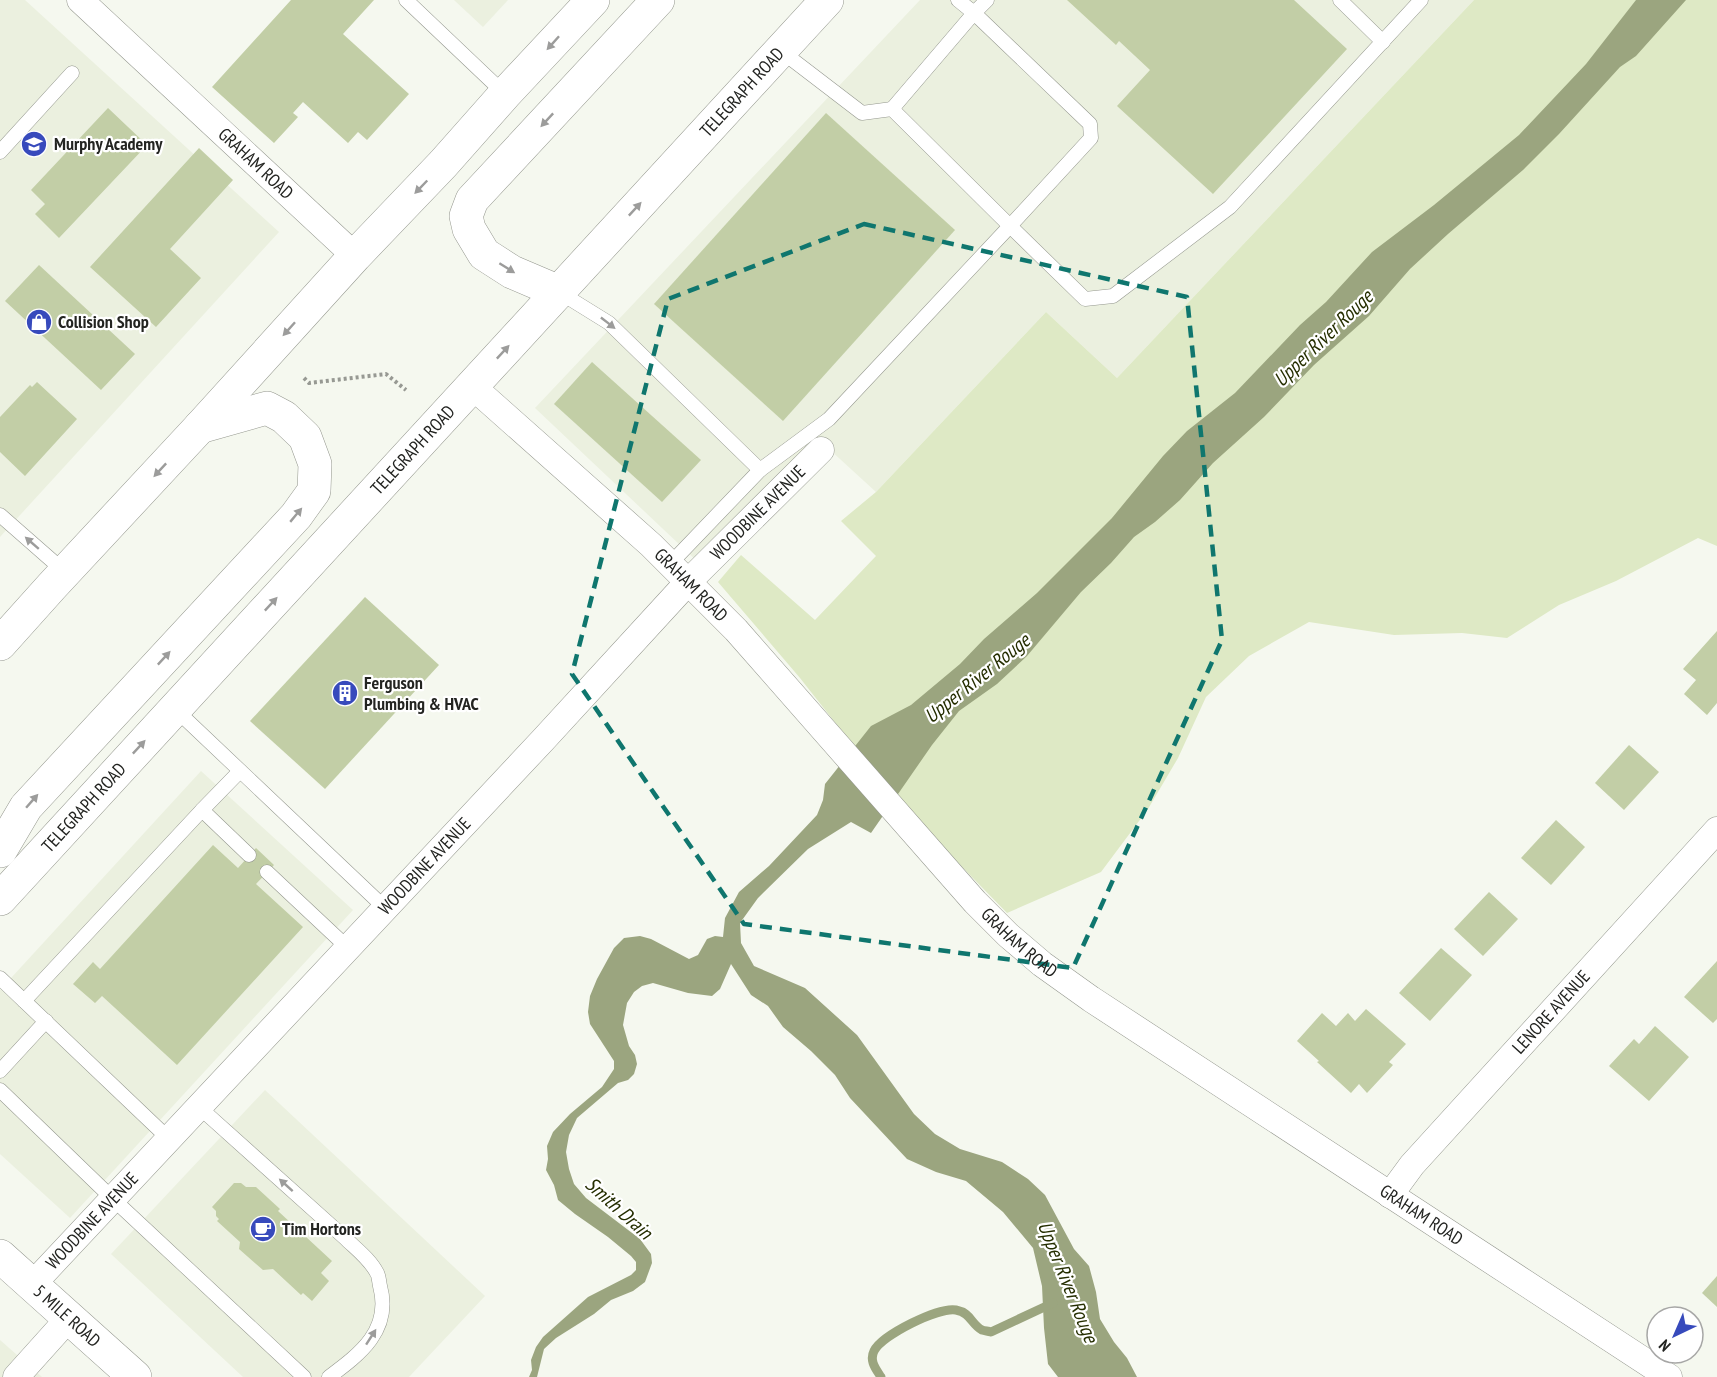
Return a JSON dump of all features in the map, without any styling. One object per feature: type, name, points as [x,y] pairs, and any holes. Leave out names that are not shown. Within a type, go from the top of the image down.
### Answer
[{"type":"main road","points":[[4,631],[65,572],[593,0]]},
{"type":"main road","points":[[559,292],[512,272],[484,254],[469,229],[466,216],[472,200],[657,0]]},
{"type":"main road","name":"TELEGRAPH ROAD","points":[[0,899],[827,0]]},
{"type":"main road","points":[[0,851],[26,807],[280,533],[314,492],[315,464],[305,437],[284,417],[267,408],[200,427]]},
{"type":"main road","name":"5 MILE ROAD","points":[[0,1256],[135,1377]]},
{"type":"street","name":"GRAHAM ROAD","points":[[80,0],[355,256]]},
{"type":"street","name":"GRAHAM ROAD","points":[[472,386],[670,564],[736,630],[975,902],[1042,964],[1091,999],[1669,1377]]},
{"type":"street","name":"WOODBINE AVENUE","points":[[32,1285],[688,582],[821,450]]},
{"type":"street","name":"LENORE AVENUE","points":[[1390,1195],[1412,1165],[1717,830]]},
{"type":"street","points":[[16,1377],[69,1318]]},
{"type":"lane","points":[[406,0],[505,94]]},
{"type":"lane","points":[[670,564],[760,470],[828,419],[1091,138],[1090,124],[958,0]]},
{"type":"lane","points":[[781,51],[862,112],[892,109],[987,0]]},
{"type":"lane","points":[[1340,0],[1383,42]]},
{"type":"lane","points":[[892,109],[1085,299],[1113,296],[1230,207],[1421,0]]},
{"type":"lane","points":[[0,152],[72,73]]},
{"type":"lane","points":[[559,292],[609,323],[760,470]]},
{"type":"lane","points":[[0,515],[65,572]]},
{"type":"lane","points":[[175,709],[385,909]]},
{"type":"lane","points":[[24,1001],[240,771]]},
{"type":"lane","points":[[202,810],[249,855]]},
{"type":"lane","points":[[267,872],[348,948]]},
{"type":"lane","points":[[0,978],[169,1138]]},
{"type":"lane","points":[[0,1071],[46,1021]]},
{"type":"lane","points":[[0,1090],[304,1377]]},
{"type":"lane","points":[[199,1107],[345,1238],[377,1273],[384,1311],[378,1328],[366,1346],[329,1377]]},
{"type":"path","points":[[304,378],[309,383],[386,374],[406,390]]},
{"type":"highlighted area","points":[[864,224],[1187,297],[1222,640],[1073,968],[744,924],[572,674],[668,299]]},
{"type":"shaded area","points":[[0,0],[25,0],[279,232],[0,537]]},
{"type":"shaded area","points":[[454,0],[508,0],[483,27]]},
{"type":"shaded area","points":[[920,0],[1474,0],[1117,378],[1046,312],[876,492],[817,438],[699,563],[535,408]]},
{"type":"shaded area","points":[[1474,0],[1717,0],[1717,546],[1698,538],[1616,581],[1559,605],[1507,638],[1462,633],[1394,635],[1309,622],[1249,656],[1206,697],[1178,758],[1148,809],[1101,872],[1007,913],[926,830],[718,582],[741,555],[815,620],[876,556],[841,521],[876,492],[1046,312],[1117,378]]},
{"type":"shaded area","points":[[201,771],[353,910],[70,1218],[0,1154],[0,990]]},
{"type":"shaded area","points":[[265,1090],[485,1296],[409,1377],[243,1377],[111,1254]]},
{"type":"shaded area","points":[[0,1340],[42,1377],[0,1377]]},
{"type":"water","name":"Upper River Rouge","points":[[1636,0],[1686,0],[1636,56],[1620,67],[1523,170],[1410,269],[1369,316],[1314,365],[1264,417],[1213,463],[1180,500],[1134,537],[1081,592],[1027,656],[997,684],[959,711],[932,745],[871,833],[851,822],[808,849],[758,898],[740,923],[741,943],[754,966],[805,988],[857,1035],[914,1114],[935,1134],[960,1149],[1002,1162],[1028,1179],[1045,1195],[1074,1249],[1089,1266],[1100,1319],[1137,1377],[1058,1377],[1048,1364],[1042,1286],[1033,1248],[1003,1212],[966,1181],[936,1172],[907,1159],[850,1098],[835,1075],[783,1027],[768,1006],[751,995],[731,964],[720,989],[712,996],[688,993],[653,983],[642,986],[634,992],[627,1003],[623,1025],[629,1046],[635,1055],[637,1064],[634,1074],[628,1080],[618,1083],[577,1118],[569,1135],[566,1152],[574,1184],[586,1198],[640,1239],[651,1254],[652,1263],[645,1282],[633,1291],[611,1300],[544,1349],[537,1377],[529,1377],[532,1370],[531,1360],[543,1337],[588,1297],[631,1275],[636,1270],[636,1262],[631,1256],[558,1200],[554,1185],[546,1170],[547,1146],[553,1132],[602,1087],[614,1069],[614,1061],[590,1024],[588,1012],[590,996],[614,948],[624,938],[640,936],[651,939],[689,959],[698,955],[707,939],[715,936],[723,937],[725,918],[739,892],[769,866],[817,815],[823,800],[825,784],[871,726],[911,705],[960,664],[984,639],[1037,593],[1112,518],[1163,456],[1187,431],[1235,393],[1300,325],[1326,302],[1372,252],[1434,205],[1519,135],[1586,64]]},
{"type":"building","points":[[291,0],[374,0],[343,34],[409,94],[367,140],[358,132],[348,143],[303,102],[293,113],[298,117],[274,143],[212,87]]},
{"type":"building","points":[[1067,0],[1294,0],[1347,49],[1213,194],[1117,106],[1150,70],[1119,41],[1116,45]]},
{"type":"building","points":[[108,108],[147,145],[59,238],[35,214],[45,204],[31,190]]},
{"type":"building","points":[[826,113],[955,230],[783,421],[654,304]]},
{"type":"building","points":[[199,148],[233,180],[170,249],[201,278],[156,327],[90,267]]},
{"type":"building","points":[[39,265],[135,354],[101,390],[5,301]]},
{"type":"building","points":[[592,362],[701,460],[662,502],[554,404]]},
{"type":"building","points":[[37,382],[77,419],[25,476],[0,452],[0,417],[30,385],[32,387]]},
{"type":"building","name":"Ferguson Plumbing & HVAC","points":[[365,597],[439,665],[325,789],[250,721]]},
{"type":"building","points":[[1717,631],[1717,703],[1707,715],[1684,694],[1696,680],[1683,669]]},
{"type":"building","points":[[1629,745],[1659,772],[1624,810],[1595,783]]},
{"type":"building","points":[[1556,820],[1585,847],[1551,885],[1521,858]]},
{"type":"building","points":[[213,845],[238,868],[256,848],[274,865],[256,884],[303,927],[177,1065],[102,996],[95,1003],[73,984],[93,962],[100,969]]},
{"type":"building","points":[[1489,892],[1518,919],[1483,956],[1454,929]]},
{"type":"building","points":[[1441,948],[1472,975],[1430,1021],[1399,993]]},
{"type":"building","points":[[1717,961],[1717,1019],[1713,1023],[1684,997]]},
{"type":"building","points":[[1366,1009],[1406,1044],[1389,1062],[1393,1065],[1367,1093],[1359,1084],[1351,1093],[1297,1041],[1322,1013],[1336,1026],[1348,1013],[1355,1021]]},
{"type":"building","points":[[1655,1026],[1689,1057],[1649,1101],[1609,1066],[1634,1039],[1639,1044]]},
{"type":"building","points":[[234,1183],[256,1187],[280,1209],[278,1211],[332,1261],[321,1273],[329,1281],[312,1301],[303,1293],[301,1295],[273,1269],[263,1270],[239,1249],[240,1242],[217,1221],[219,1219],[212,1207]]},
{"type":"building","points":[[1717,1276],[1717,1307],[1702,1293]]},
{"type":"waterway","name":"Upper River Rouge","points":[[881,1377],[873,1362],[874,1351],[888,1337],[924,1317],[948,1310],[961,1311],[982,1330],[991,1332],[1053,1303]]},
{"type":"place","name":"Murphy Academy","points":[[34,144]]},
{"type":"place","name":"Collision Shop","points":[[39,322]]},
{"type":"place","name":"Ferguson Plumbing & HVAC","points":[[345,693]]},
{"type":"place","name":"Tim Hortons","points":[[263,1229]]},
{"type":"water label","name":"Smith Drain","points":[[619,1208]]}]
